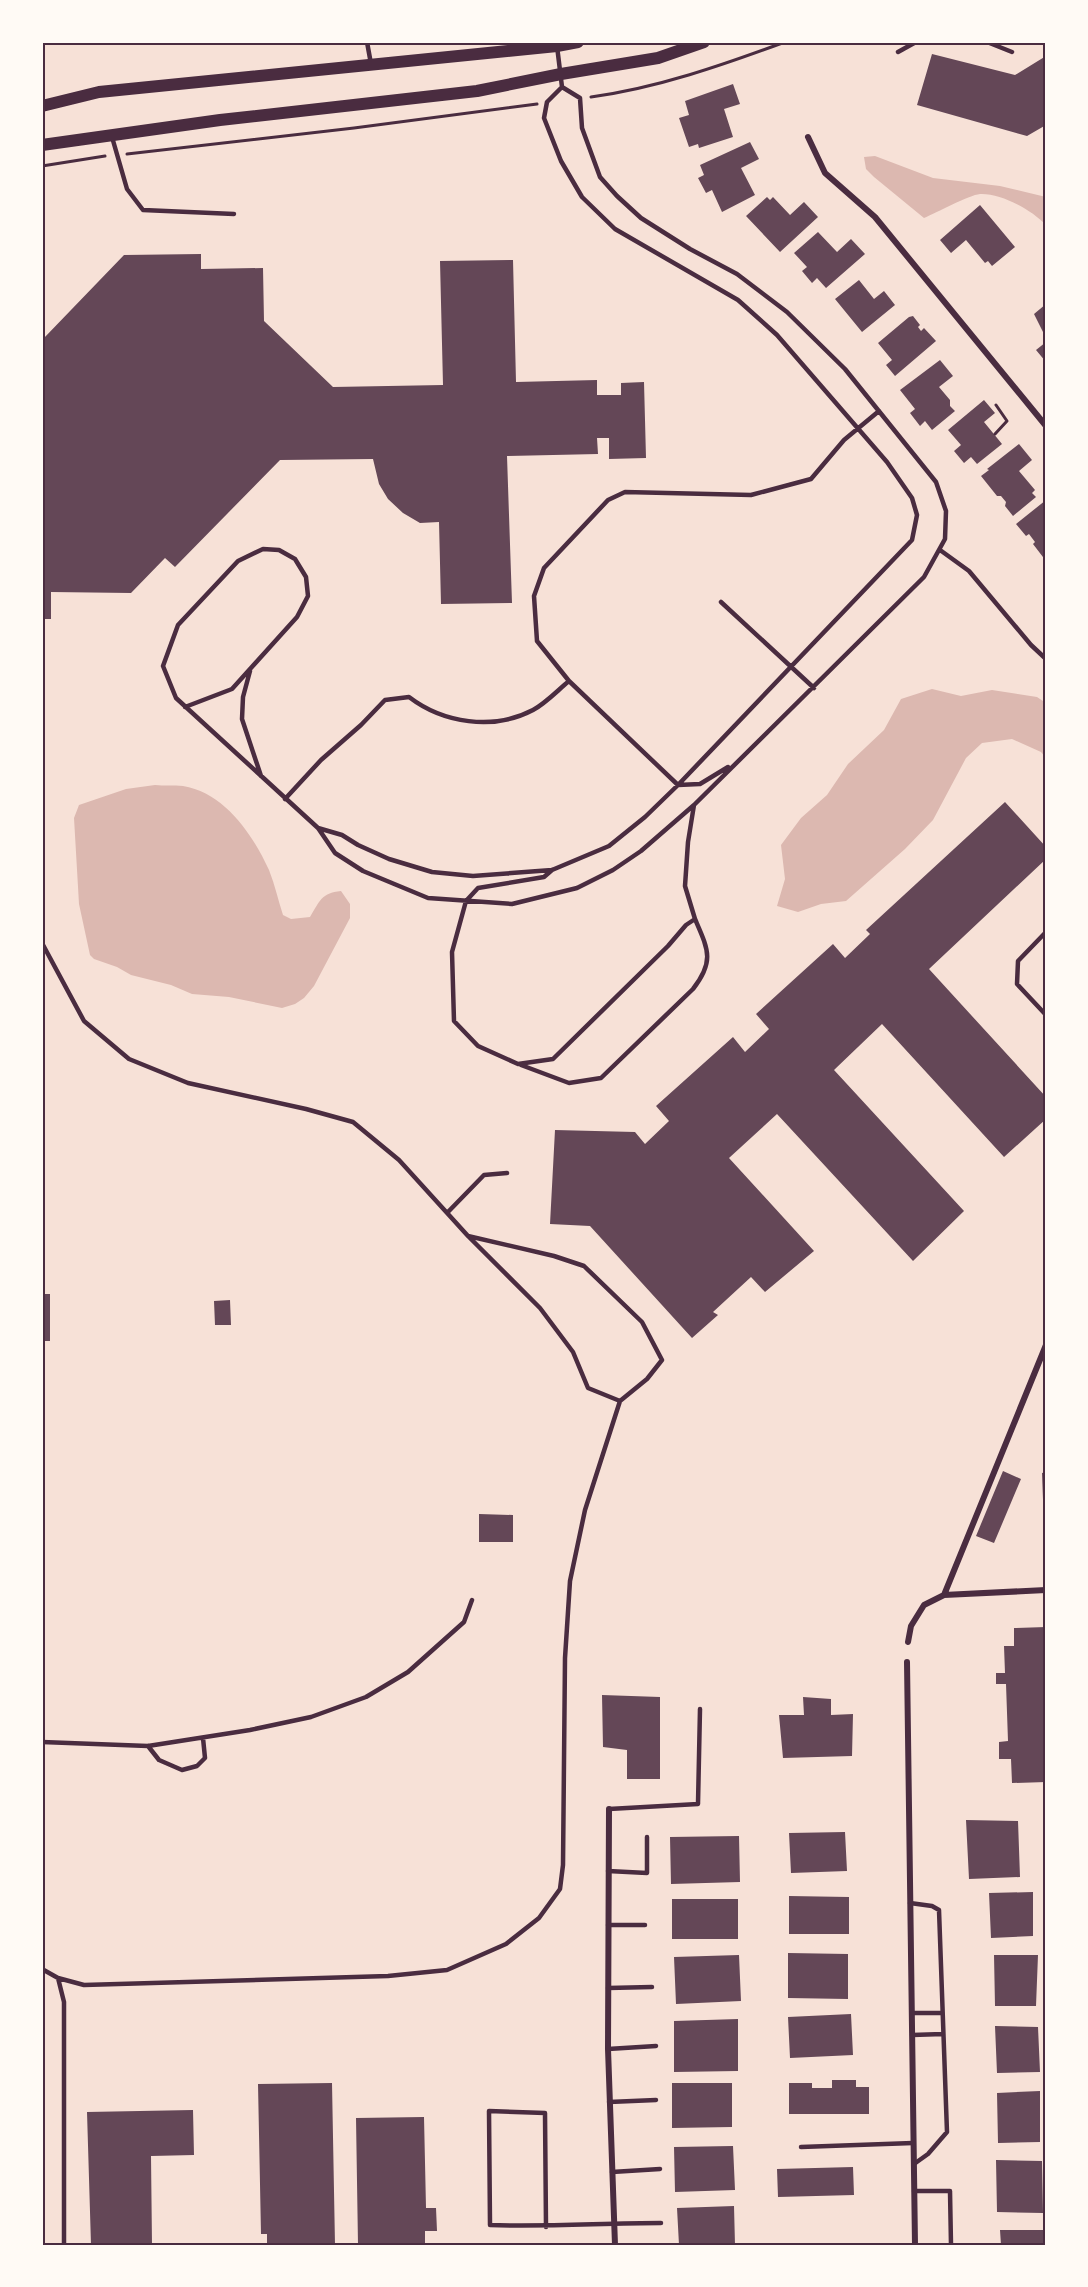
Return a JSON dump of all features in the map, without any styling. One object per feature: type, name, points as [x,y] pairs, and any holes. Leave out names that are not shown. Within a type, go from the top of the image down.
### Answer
[{"type":"main road","points":[[42,106],[99,92],[372,66],[578,42]]},
{"type":"main road","points":[[42,145],[477,91],[658,57],[704,42]]},
{"type":"street","points":[[808,137],[825,173],[875,217],[1046,426]]},
{"type":"street","points":[[944,1595],[1046,1345]]},
{"type":"street","points":[[908,1642],[910,1626],[924,1605],[944,1595],[1046,1590]]},
{"type":"street","points":[[907,1662],[915,2245]]},
{"type":"street","points":[[609,1809],[608,2049],[615,2245]]},
{"type":"lane","points":[[367,42],[372,66]]},
{"type":"lane","points":[[898,52],[916,42]]},
{"type":"lane","points":[[987,42],[1012,52]]},
{"type":"lane","points":[[557,46],[562,87],[547,102],[544,118],[561,162],[582,196],[615,229],[738,300],[777,335],[887,462],[912,498],[917,515],[912,540],[791,665],[763,698],[645,817],[609,846],[552,870],[544,877],[478,888],[466,901],[452,952],[454,1021],[478,1046],[570,1083],[602,1078],[693,989],[704,975],[708,949],[694,919],[685,886],[688,842],[694,805]]},
{"type":"lane","points":[[185,706],[232,689],[297,617],[308,596],[306,577],[295,559],[279,550],[263,549],[238,561],[178,625],[163,666],[176,698],[318,828],[335,853],[363,871],[428,898],[512,904],[577,888],[613,870],[641,851],[694,805],[924,577],[945,539],[946,511],[936,482],[845,369],[787,312],[737,274],[690,249],[640,218],[617,196],[600,177],[582,128],[580,98],[562,87]]},
{"type":"lane","points":[[111,135],[127,189],[143,210],[234,214]]},
{"type":"lane","points":[[736,763],[700,784],[678,784],[569,681],[537,641],[534,596],[544,568],[608,500],[625,492],[751,495],[811,479],[844,440],[879,411]]},
{"type":"lane","points":[[940,550],[969,571],[1031,645],[1046,659]]},
{"type":"lane","points":[[721,602],[814,688]]},
{"type":"lane","points":[[251,668],[243,697],[242,719],[262,778]]},
{"type":"lane","points":[[285,799],[321,760],[361,725],[385,700],[409,697],[425,709],[454,719],[493,723],[533,710],[569,681]]},
{"type":"lane","points":[[318,828],[342,835],[389,859],[432,872],[473,876],[552,870]]},
{"type":"lane","points":[[518,1064],[554,1059],[694,919]]},
{"type":"lane","points":[[1046,932],[1018,961],[1017,984],[1046,1015]]},
{"type":"lane","points":[[42,943],[84,1022],[129,1059],[188,1083],[306,1109],[353,1122],[399,1160],[468,1236],[540,1308],[573,1353],[588,1388],[620,1401]]},
{"type":"lane","points":[[447,1213],[484,1175],[507,1173]]},
{"type":"lane","points":[[42,1969],[58,1978],[84,1985],[388,1976],[447,1970],[506,1944],[538,1918],[560,1889],[563,1865],[565,1659],[570,1581],[585,1510],[620,1401],[647,1379],[662,1360],[642,1322],[584,1266],[554,1256],[468,1236]]},
{"type":"lane","points":[[42,1742],[148,1746],[311,1717],[366,1697],[408,1672],[464,1622],[472,1600]]},
{"type":"lane","points":[[609,1809],[698,1804],[700,1709]]},
{"type":"lane","points":[[148,1746],[159,1760],[182,1770],[197,1766],[204,1758],[203,1738]]},
{"type":"lane","points":[[608,1871],[647,1873],[647,1837]]},
{"type":"lane","points":[[910,1903],[932,1906],[939,1910],[947,2132],[928,2154],[914,2164]]},
{"type":"lane","points":[[608,1925],[645,1925]]},
{"type":"lane","points":[[58,1978],[64,2002],[64,2245]]},
{"type":"lane","points":[[608,1988],[652,1986]]},
{"type":"lane","points":[[912,2013],[942,2013]]},
{"type":"lane","points":[[912,2036],[943,2034]]},
{"type":"lane","points":[[608,2049],[656,2046]]},
{"type":"lane","points":[[609,2102],[656,2100]]},
{"type":"lane","points":[[546,2227],[545,2113],[489,2111],[490,2225],[546,2227],[661,2223]]},
{"type":"lane","points":[[801,2147],[913,2142]]},
{"type":"lane","points":[[612,2172],[660,2169]]},
{"type":"lane","points":[[914,2191],[950,2191],[951,2245]]},
{"type":"path","points":[[580,98],[632,90],[693,73],[785,42]]},
{"type":"path","points":[[42,166],[118,154],[354,128],[547,102]]},
{"type":"path","points":[[995,434],[1007,421],[996,405]]},
{"type":"shaded area","points":[[875,156],[933,178],[1000,186],[1046,197],[1046,225],[1016,204],[988,194],[968,197],[924,218],[866,169],[864,157]]},
{"type":"shaded area","points":[[932,689],[961,696],[992,690],[1037,697],[1046,703],[1046,758],[1041,752],[1012,739],[982,743],[966,758],[933,820],[905,849],[846,901],[821,904],[798,912],[777,906],[785,879],[781,845],[801,818],[827,795],[848,764],[884,730],[901,699]]},
{"type":"shaded area","points":[[155,785],[183,786],[198,790],[212,797],[236,818],[255,843],[269,870],[283,915],[291,919],[310,917],[325,896],[341,891],[350,904],[350,918],[314,986],[304,998],[282,1008],[229,997],[192,994],[171,985],[131,975],[94,959],[90,955],[79,904],[74,818],[79,805],[126,789]]},
{"type":"building","points":[[932,54],[1015,75],[1046,56],[1046,125],[1027,136],[917,105]]},
{"type":"building","points":[[733,84],[740,104],[724,109],[733,137],[699,148],[698,144],[689,147],[679,118],[689,115],[685,101]]},
{"type":"building","points":[[750,142],[759,159],[741,168],[755,195],[722,212],[712,190],[706,193],[698,178],[704,175],[700,165]]},
{"type":"building","points":[[767,197],[770,200],[773,197],[790,215],[804,202],[818,217],[780,252],[746,216]]},
{"type":"building","points":[[980,205],[1015,247],[992,266],[988,261],[985,263],[966,240],[951,253],[940,240]]},
{"type":"building","points":[[818,232],[837,252],[851,239],[865,254],[826,288],[817,278],[812,283],[802,271],[807,267],[794,253]]},
{"type":"building","points":[[201,254],[201,269],[263,268],[264,321],[333,387],[443,385],[440,261],[513,260],[516,382],[597,380],[597,395],[621,395],[621,383],[644,382],[646,458],[609,459],[609,438],[597,438],[598,454],[507,456],[512,603],[441,604],[439,522],[420,523],[403,513],[388,499],[379,484],[373,459],[280,460],[175,567],[165,558],[131,593],[51,592],[51,619],[42,619],[44,338],[124,255]]},
{"type":"building","points":[[859,280],[874,299],[884,291],[895,305],[862,332],[835,299]]},
{"type":"building","points":[[1046,304],[1046,338],[1034,314]]},
{"type":"building","points":[[913,316],[920,325],[918,327],[921,331],[924,328],[936,341],[895,376],[886,365],[892,360],[878,343]]},
{"type":"building","points":[[1046,342],[1046,362],[1036,350]]},
{"type":"building","points":[[940,360],[953,376],[939,387],[950,400],[950,406],[955,411],[932,430],[925,421],[920,426],[910,413],[915,409],[900,390]]},
{"type":"building","points":[[984,400],[995,413],[984,422],[1002,444],[977,464],[971,457],[964,463],[954,451],[961,445],[948,430]]},
{"type":"building","points":[[1019,444],[1032,460],[1019,471],[1035,490],[1032,493],[1036,497],[1013,516],[1005,506],[1006,502],[1001,496],[997,496],[981,476]]},
{"type":"building","points":[[1046,500],[1046,561],[1033,544],[1035,542],[1029,534],[1026,536],[1016,524]]},
{"type":"building","points":[[1005,802],[1046,847],[1046,859],[929,969],[1046,1097],[1046,1119],[1004,1157],[882,1024],[834,1070],[964,1211],[913,1261],[777,1114],[729,1158],[814,1251],[765,1292],[751,1277],[713,1312],[718,1315],[692,1338],[590,1226],[550,1224],[555,1130],[635,1132],[645,1144],[669,1121],[656,1106],[733,1037],[745,1052],[769,1029],[756,1014],[833,944],[845,958],[870,934],[866,930]]},
{"type":"building","points":[[42,1294],[50,1294],[50,1341],[42,1341]]},
{"type":"building","points":[[230,1300],[231,1325],[215,1325],[214,1301]]},
{"type":"building","points":[[1003,1471],[1021,1479],[994,1543],[976,1536]]},
{"type":"building","points":[[1046,1472],[1046,1526],[1044,1526],[1042,1473]]},
{"type":"building","points":[[479,1514],[513,1515],[513,1542],[479,1542]]},
{"type":"building","points":[[1046,1627],[1046,1782],[1012,1783],[1011,1759],[999,1759],[999,1742],[1008,1741],[1006,1684],[996,1684],[996,1673],[1005,1673],[1004,1646],[1014,1646],[1014,1628]]},
{"type":"building","points":[[602,1695],[660,1697],[660,1779],[627,1779],[627,1750],[603,1747]]},
{"type":"building","points":[[803,1697],[831,1699],[831,1715],[853,1714],[852,1756],[783,1758],[779,1715],[804,1715]]},
{"type":"building","points":[[966,1820],[1018,1821],[1020,1877],[969,1879]]},
{"type":"building","points":[[845,1832],[847,1871],[791,1873],[789,1833]]},
{"type":"building","points":[[739,1836],[740,1882],[671,1884],[670,1837]]},
{"type":"building","points":[[1033,1892],[1033,1936],[991,1938],[989,1893]]},
{"type":"building","points":[[789,1896],[849,1897],[849,1934],[789,1934]]},
{"type":"building","points":[[672,1899],[738,1899],[738,1939],[672,1939]]},
{"type":"building","points":[[788,1953],[848,1954],[848,1999],[788,1998]]},
{"type":"building","points":[[739,1955],[741,2001],[676,2004],[674,1957]]},
{"type":"building","points":[[994,1955],[1038,1955],[1036,2006],[995,2006]]},
{"type":"building","points":[[851,2014],[853,2055],[790,2058],[788,2017]]},
{"type":"building","points":[[738,2019],[738,2071],[674,2072],[674,2021]]},
{"type":"building","points":[[995,2026],[1038,2027],[1040,2072],[997,2073]]},
{"type":"building","points":[[832,2080],[856,2080],[856,2087],[869,2087],[869,2114],[789,2114],[789,2083],[812,2083],[812,2088],[832,2088]]},
{"type":"building","points":[[332,2083],[335,2245],[267,2245],[267,2234],[261,2234],[258,2084]]},
{"type":"building","points":[[672,2083],[732,2083],[732,2127],[672,2128]]},
{"type":"building","points":[[1040,2091],[1040,2142],[998,2143],[997,2093]]},
{"type":"building","points":[[193,2110],[194,2155],[151,2156],[152,2245],[91,2245],[87,2112]]},
{"type":"building","points":[[424,2117],[426,2208],[436,2208],[437,2231],[425,2231],[425,2245],[358,2245],[356,2118]]},
{"type":"building","points":[[733,2146],[735,2190],[675,2192],[674,2147]]},
{"type":"building","points":[[996,2160],[1042,2161],[1043,2213],[997,2212]]},
{"type":"building","points":[[853,2167],[854,2195],[778,2197],[777,2169]]},
{"type":"building","points":[[734,2206],[735,2245],[679,2245],[677,2208]]},
{"type":"building","points":[[1000,2230],[1044,2230],[1044,2245],[1001,2245]]}]
